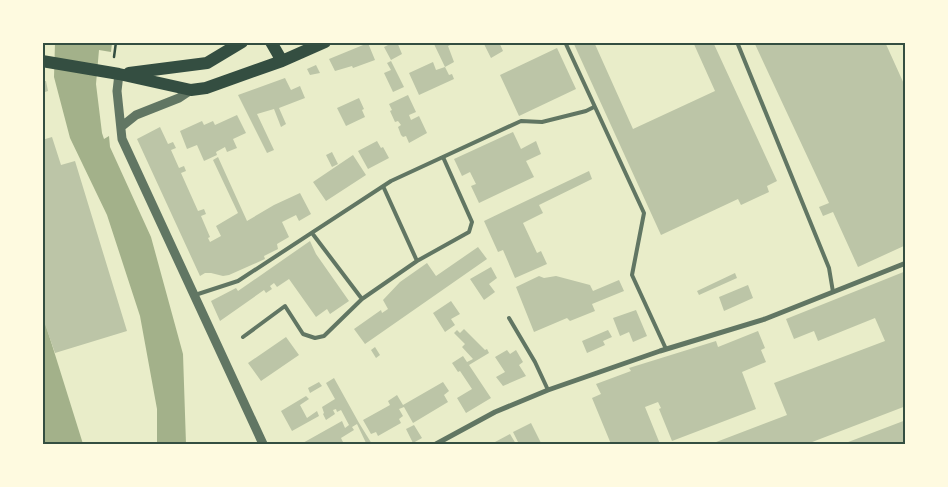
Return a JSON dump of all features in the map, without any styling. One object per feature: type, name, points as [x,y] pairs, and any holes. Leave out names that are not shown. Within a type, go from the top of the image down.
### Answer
[{"type":"main road","points":[[119,74],[207,63],[242,42]]},
{"type":"main road","points":[[271,42],[282,61]]},
{"type":"main road","points":[[45,61],[119,74],[190,90],[206,88],[282,61],[324,42]]},
{"type":"street","points":[[119,74],[117,91],[122,139],[263,444]]},
{"type":"street","points":[[121,127],[136,115],[179,98],[190,90]]},
{"type":"street","points":[[436,444],[495,412],[548,390],[666,349],[765,319],[906,263]]},
{"type":"lane","points":[[564,42],[644,212],[632,275],[666,349]]},
{"type":"lane","points":[[737,42],[829,268],[833,292]]},
{"type":"lane","points":[[195,295],[238,280],[391,181],[521,121],[542,122],[586,111],[594,107]]},
{"type":"lane","points":[[243,337],[285,306],[303,334],[315,338],[324,336],[362,299],[417,261],[469,232],[472,222],[443,157]]},
{"type":"lane","points":[[383,186],[417,261]]},
{"type":"lane","points":[[312,233],[362,299]]},
{"type":"lane","points":[[509,318],[535,362],[548,390]]},
{"type":"path","points":[[114,56],[116,42]]},
{"type":"shaded area","points":[[55,43],[112,43],[111,52],[99,50],[96,84],[102,133],[104,139],[109,136],[110,147],[151,237],[183,354],[186,444],[157,444],[157,409],[140,316],[107,215],[70,138],[54,77]]},
{"type":"shaded area","points":[[43,316],[83,444],[43,444]]},
{"type":"building","points":[[397,42],[402,54],[391,60],[384,47]]},
{"type":"building","points":[[433,42],[457,42],[448,46],[454,62],[445,67]]},
{"type":"building","points":[[499,42],[503,51],[491,58],[484,44]]},
{"type":"building","points":[[573,42],[594,42],[633,129],[715,91],[693,42],[713,42],[777,181],[767,186],[769,192],[741,205],[738,199],[661,235]]},
{"type":"building","points":[[754,42],[885,42],[904,84],[906,83],[906,245],[858,267],[833,212],[823,216],[819,207],[829,203]]},
{"type":"building","points":[[368,43],[375,60],[353,68],[352,66],[335,71],[329,59]]},
{"type":"building","points":[[557,48],[576,89],[519,116],[500,75]]},
{"type":"building","points":[[391,61],[404,87],[393,92],[384,73],[391,70],[387,63]]},
{"type":"building","points":[[433,62],[436,70],[445,67],[449,75],[452,74],[454,79],[419,95],[409,73]]},
{"type":"building","points":[[316,65],[320,73],[310,75],[307,69]]},
{"type":"building","points":[[285,78],[291,90],[300,86],[305,98],[279,108],[286,124],[281,127],[274,109],[257,114],[274,150],[267,153],[238,95]]},
{"type":"building","points":[[42,81],[46,81],[48,91],[42,93]]},
{"type":"building","points":[[408,95],[416,112],[409,115],[411,120],[419,116],[427,133],[409,143],[406,136],[403,137],[401,135],[398,127],[401,125],[398,121],[395,122],[389,104]]},
{"type":"building","points":[[359,98],[365,117],[346,126],[337,108]]},
{"type":"building","points":[[237,115],[246,133],[233,139],[237,148],[227,152],[225,147],[216,152],[217,155],[204,161],[197,145],[187,149],[180,131],[202,121],[204,125],[213,121],[215,125]]},
{"type":"building","points":[[160,127],[168,144],[173,142],[176,148],[171,150],[179,168],[184,166],[186,171],[181,173],[198,211],[204,209],[206,214],[201,216],[210,237],[208,238],[210,242],[221,236],[216,226],[238,213],[213,160],[218,157],[247,221],[274,205],[300,193],[311,214],[299,221],[296,215],[282,222],[289,237],[277,244],[278,249],[264,256],[265,259],[229,275],[205,273],[200,276],[137,139]]},
{"type":"building","points":[[513,132],[521,149],[536,141],[541,154],[526,161],[534,177],[479,203],[471,186],[476,184],[470,172],[462,176],[454,159]]},
{"type":"building","points":[[52,137],[61,165],[75,161],[127,331],[55,353],[42,316],[42,140]]},
{"type":"building","points":[[377,141],[389,158],[368,169],[358,151]]},
{"type":"building","points":[[332,152],[338,164],[332,167],[326,155]]},
{"type":"building","points":[[353,155],[366,175],[326,201],[313,182]]},
{"type":"building","points":[[589,171],[592,179],[539,205],[543,213],[523,223],[537,253],[541,251],[547,264],[515,278],[503,250],[498,252],[484,221]]},
{"type":"building","points":[[310,241],[316,254],[349,301],[330,314],[327,309],[316,317],[289,279],[277,287],[274,283],[270,286],[272,289],[266,293],[264,290],[220,321],[211,301],[236,288],[238,291]]},
{"type":"building","points":[[478,247],[487,259],[365,344],[354,329],[381,310],[382,313],[388,309],[383,300],[400,282],[427,263],[436,276]]},
{"type":"building","points":[[491,267],[497,278],[489,284],[495,292],[484,300],[470,279]]},
{"type":"building","points":[[906,271],[906,406],[807,444],[711,444],[787,415],[774,383],[885,341],[875,318],[818,341],[814,331],[794,339],[786,319]]},
{"type":"building","points":[[735,273],[737,278],[699,295],[697,291]]},
{"type":"building","points":[[539,276],[544,278],[556,276],[590,285],[593,291],[619,280],[624,291],[592,304],[595,311],[570,321],[567,318],[534,332],[516,287]]},
{"type":"building","points":[[748,285],[753,298],[724,311],[719,297]]},
{"type":"building","points":[[451,301],[460,314],[451,319],[455,325],[445,332],[433,313]]},
{"type":"building","points":[[636,310],[647,336],[633,342],[629,332],[620,336],[613,318]]},
{"type":"building","points":[[464,329],[485,350],[487,349],[489,353],[469,365],[491,398],[466,413],[457,398],[472,389],[452,363],[463,356],[467,362],[473,359],[462,347],[465,344],[454,333],[457,330],[460,333]]},
{"type":"building","points":[[608,330],[612,337],[603,341],[605,345],[587,353],[582,341]]},
{"type":"building","points":[[758,331],[765,348],[761,350],[766,362],[742,372],[756,409],[672,441],[658,402],[645,407],[660,444],[611,444],[592,398],[601,394],[596,384],[631,371],[629,368],[716,341],[718,347]]},
{"type":"building","points":[[286,337],[299,355],[261,381],[248,363]]},
{"type":"building","points":[[375,347],[380,355],[376,358],[371,350]]},
{"type":"building","points":[[507,350],[510,354],[516,350],[523,362],[519,365],[526,376],[503,386],[496,377],[505,372],[495,357]]},
{"type":"building","points":[[334,378],[372,444],[364,444],[366,443],[357,424],[352,427],[354,430],[341,438],[344,444],[301,444],[342,421],[345,428],[349,425],[341,410],[337,412],[336,409],[333,410],[335,414],[326,420],[323,414],[322,407],[335,399],[326,383]]},
{"type":"building","points":[[319,382],[322,386],[310,393],[308,388]]},
{"type":"building","points":[[443,382],[449,391],[444,395],[448,402],[413,423],[404,407],[399,409],[403,416],[399,419],[401,423],[378,436],[376,432],[371,434],[363,420],[390,405],[388,401],[397,395],[403,405]]},
{"type":"building","points":[[306,396],[309,399],[300,405],[307,418],[317,411],[319,416],[292,431],[281,411]]},
{"type":"building","points":[[906,420],[906,444],[843,444]]},
{"type":"building","points":[[531,423],[541,443],[519,444],[513,432]]},
{"type":"building","points":[[414,425],[422,438],[413,443],[406,429]]},
{"type":"building","points":[[510,434],[516,444],[496,444],[495,442]]}]
